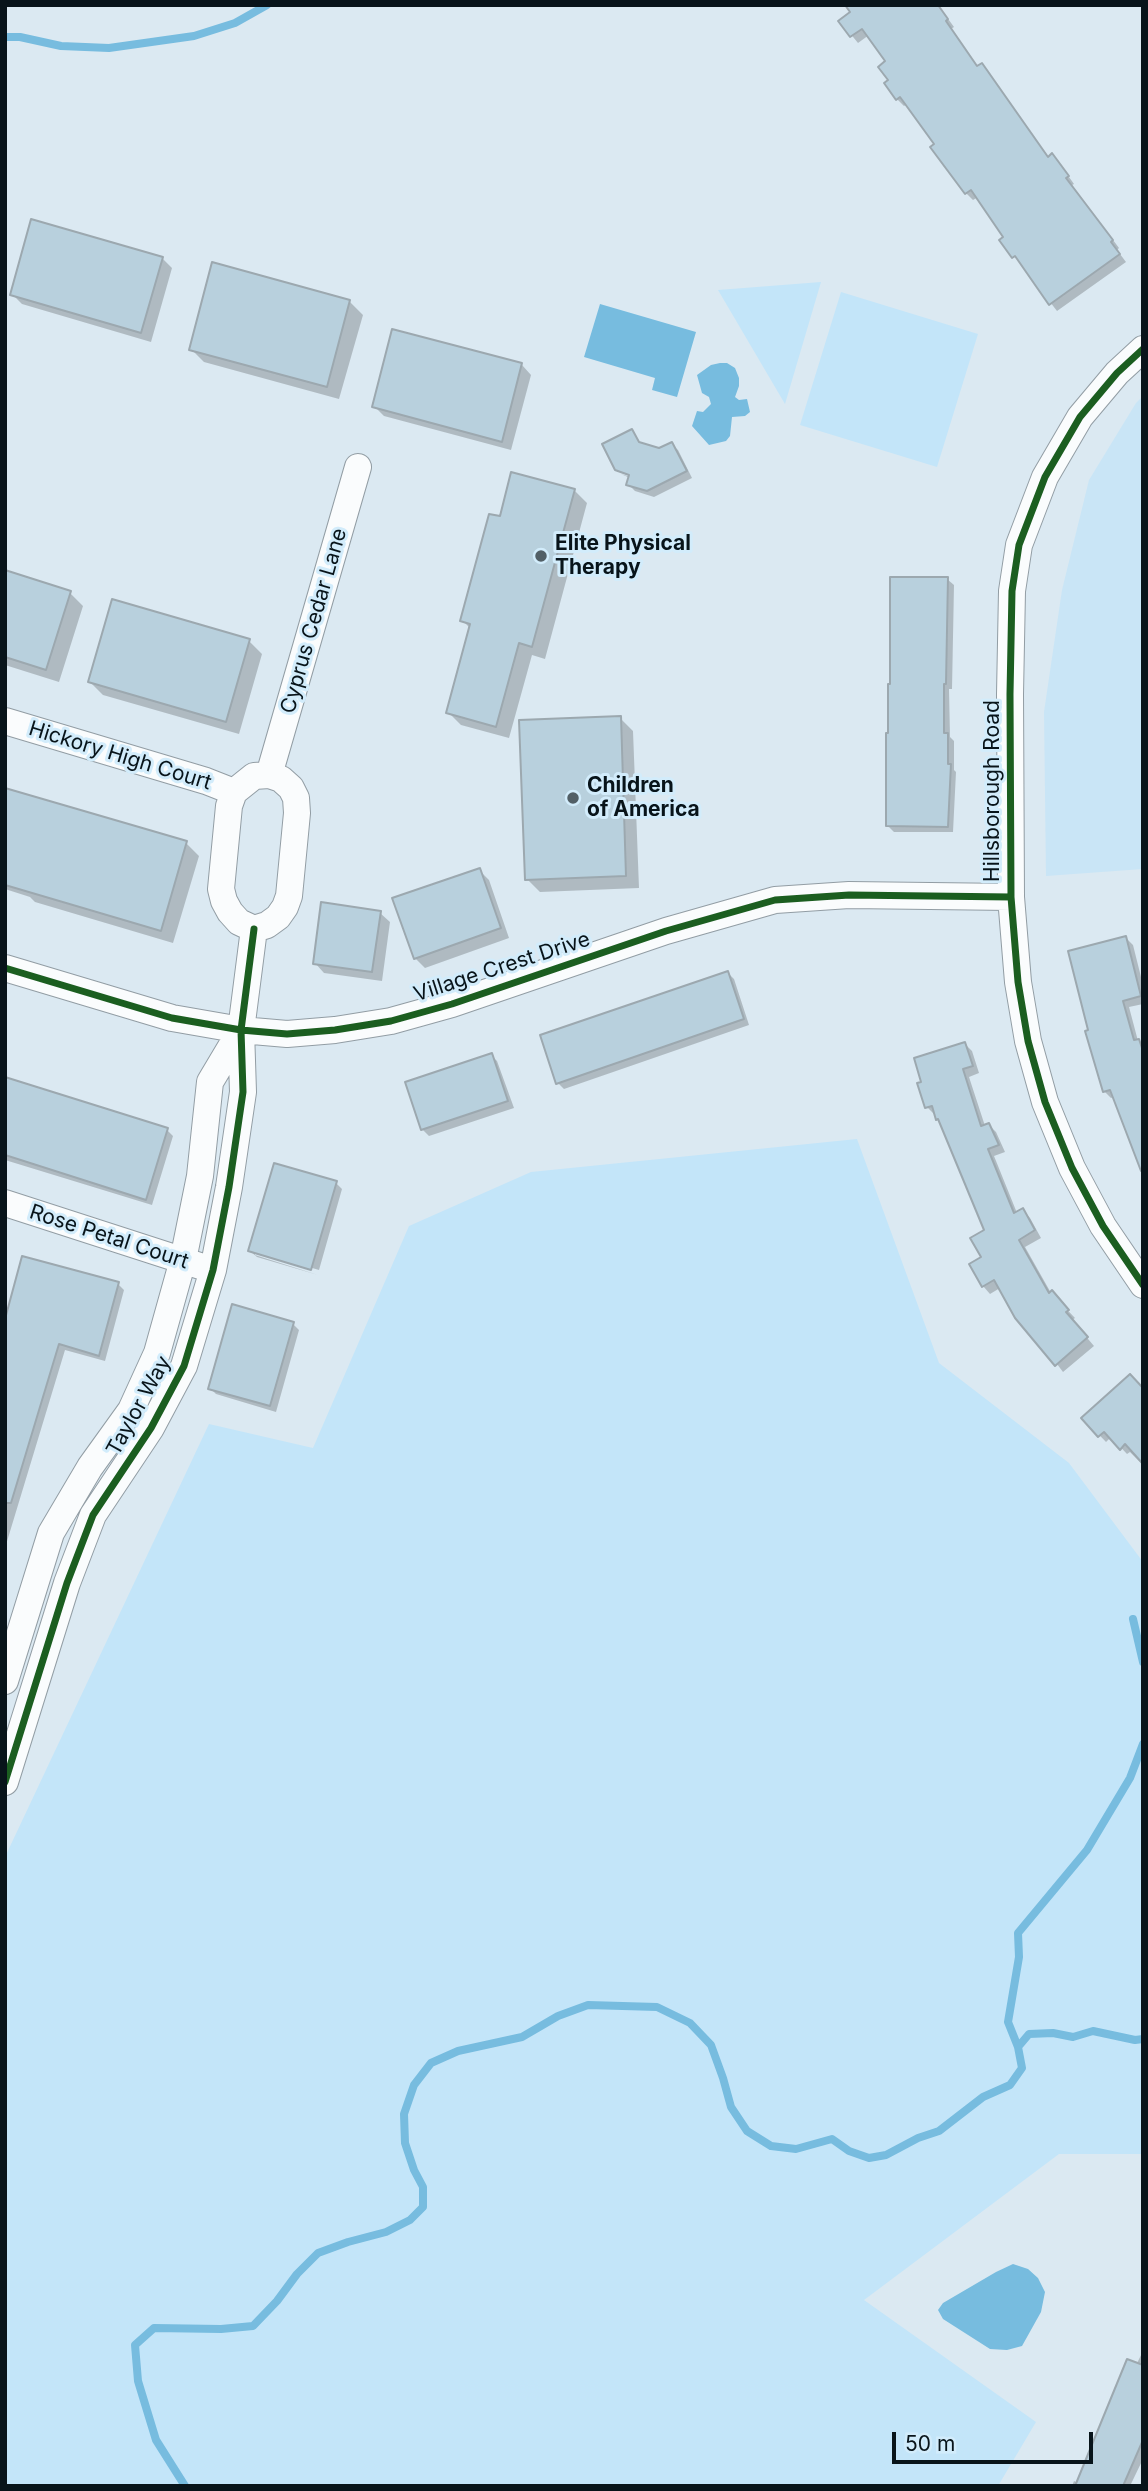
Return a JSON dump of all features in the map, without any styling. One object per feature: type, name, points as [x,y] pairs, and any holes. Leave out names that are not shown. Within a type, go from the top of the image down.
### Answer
[{"type":"street","name":"Hillsborough Road","points":[[1143,349],[1117,373],[1080,417],[1045,477],[1018,545],[1012,591],[1010,642],[1011,897],[1018,982],[1028,1041],[1045,1102],[1072,1168],[1103,1226],[1143,1285]]},
{"type":"street","name":"Cyprus Cedar Lane","points":[[270,775],[358,467]]},
{"type":"street","name":"Hickory High Court","points":[[5,721],[206,781],[234,792]]},
{"type":"street","points":[[270,775],[281,779],[291,788],[296,798],[289,895],[278,917],[267,925],[254,929],[239,922],[230,912],[221,889],[229,806],[234,792],[254,776],[270,775]]},
{"type":"street","name":"Village Crest Drive","points":[[5,968],[172,1018],[241,1030],[287,1034],[391,1021],[452,1004],[666,930],[775,900],[849,895],[1011,897]]},
{"type":"street","points":[[241,1030],[254,929]]},
{"type":"street","name":"Taylor Way","points":[[5,1681],[51,1533],[90,1466],[131,1410],[157,1353],[183,1260],[200,1176],[210,1082],[241,1030]]},
{"type":"street","name":"Taylor Way","points":[[5,1782],[67,1583],[93,1515],[151,1428],[184,1366],[214,1270],[229,1187],[243,1092],[241,1030]]},
{"type":"street","name":"Rose Petal Court","points":[[5,1203],[214,1270]]},
{"type":"shaded area","points":[[821,282],[785,404],[718,290]]},
{"type":"shaded area","points":[[841,292],[978,334],[937,467],[800,425]]},
{"type":"shaded area","points":[[1143,396],[1143,869],[1046,876],[1044,712],[1062,590],[1089,480],[1136,403]]},
{"type":"shaded area","points":[[857,1139],[939,1363],[1069,1463],[1143,1562],[1143,2154],[1059,2154],[864,2300],[1036,2422],[998,2486],[5,2486],[5,1857],[209,1424],[313,1448],[409,1226],[531,1172]]},
{"type":"water","points":[[600,304],[696,332],[677,397],[652,390],[655,378],[584,357]]},
{"type":"water","points":[[727,363],[735,368],[739,386],[735,397],[739,400],[747,399],[750,412],[745,416],[732,417],[730,436],[726,441],[709,445],[692,426],[697,411],[703,412],[711,404],[709,397],[702,393],[697,375],[711,365]]},
{"type":"water","points":[[1013,2264],[1028,2269],[1038,2278],[1045,2292],[1041,2312],[1022,2346],[1007,2350],[990,2349],[943,2319],[938,2310],[943,2303]]},
{"type":"building","points":[[845,5],[938,5],[977,66],[982,63],[1048,157],[1052,153],[1069,176],[1066,178],[1113,240],[1111,242],[1120,254],[1049,305],[1015,256],[1012,258],[999,240],[1003,237],[971,190],[965,194],[930,147],[934,144],[900,97],[896,100],[884,83],[888,80],[878,67],[885,61],[862,29],[850,37],[838,21],[850,12]]},
{"type":"building","points":[[31,219],[163,257],[141,333],[10,295]]},
{"type":"building","points":[[212,262],[350,300],[327,387],[189,350]]},
{"type":"building","points":[[392,329],[522,363],[502,442],[372,407]]},
{"type":"building","points":[[632,429],[639,442],[659,448],[672,442],[687,471],[647,491],[626,485],[629,475],[615,470],[602,444]]},
{"type":"building","points":[[511,472],[575,489],[532,647],[519,643],[496,727],[446,713],[470,624],[460,621],[489,514],[500,516]]},
{"type":"building","points":[[5,570],[71,591],[46,670],[5,657]]},
{"type":"building","points":[[890,577],[948,577],[944,733],[948,733],[948,764],[951,764],[948,827],[886,826]]},
{"type":"building","points":[[112,599],[250,639],[226,722],[88,682]]},
{"type":"building","name":"Children of America","points":[[621,716],[626,876],[525,880],[519,720]]},
{"type":"building","points":[[5,788],[187,841],[161,931],[5,885]]},
{"type":"building","points":[[480,868],[501,928],[414,959],[392,898]]},
{"type":"building","points":[[321,902],[381,911],[372,972],[313,964]]},
{"type":"building","points":[[1126,936],[1141,996],[1123,1001],[1134,1040],[1139,1039],[1143,1051],[1143,1171],[1110,1090],[1103,1092],[1085,1031],[1088,1030],[1068,951]]},
{"type":"building","points":[[728,971],[744,1019],[556,1084],[540,1035]]},
{"type":"building","points":[[965,1042],[973,1066],[963,1069],[981,1126],[989,1123],[999,1145],[988,1149],[1014,1213],[1023,1208],[1035,1230],[1019,1240],[1049,1293],[1052,1290],[1069,1310],[1066,1312],[1088,1337],[1055,1366],[1015,1318],[994,1280],[982,1287],[969,1264],[981,1257],[970,1238],[984,1230],[938,1119],[936,1120],[932,1106],[925,1108],[917,1083],[921,1082],[914,1058]]},
{"type":"building","points":[[492,1053],[508,1101],[421,1130],[405,1082]]},
{"type":"building","points":[[5,1077],[168,1128],[146,1200],[5,1155]]},
{"type":"building","points":[[274,1163],[337,1181],[311,1270],[248,1251]]},
{"type":"building","points":[[22,1256],[119,1282],[99,1356],[59,1344],[11,1503],[5,1503],[5,1319]]},
{"type":"building","points":[[232,1304],[294,1322],[270,1406],[208,1389]]},
{"type":"building","points":[[1130,1374],[1143,1388],[1143,1464],[1125,1444],[1120,1450],[1104,1432],[1098,1437],[1081,1418]]},
{"type":"building","points":[[1127,2359],[1143,2365],[1143,2440],[1123,2486],[1075,2486]]},
{"type":"waterway","points":[[5,37],[20,37],[61,46],[109,48],[194,36],[235,23],[267,5]]},
{"type":"waterway","points":[[1133,1619],[1143,1662]]},
{"type":"waterway","points":[[185,2486],[156,2440],[138,2381],[135,2345],[154,2328],[221,2329],[253,2326],[318,2253],[386,2232],[410,2220],[423,2207],[423,2187],[405,2143],[404,2114],[414,2085],[431,2063],[458,2051],[522,2037],[558,2016],[588,2005],[657,2007],[690,2023],[711,2045],[731,2107],[747,2131],[771,2146],[796,2149],[832,2139],[849,2151],[869,2158],[886,2155],[918,2138],[939,2131],[983,2097],[1010,2085],[1022,2068],[1018,2047],[1008,2022],[1019,1957],[1018,1933],[1087,1850],[1130,1778],[1143,1744]]},
{"type":"waterway","points":[[1018,2047],[1029,2034],[1053,2033],[1073,2037],[1093,2031],[1135,2040],[1143,2039]]},
{"type":"cycle path","points":[[1143,349],[1117,373],[1080,417],[1045,477],[1019,545],[1012,591],[1010,694],[1011,897],[1018,982],[1028,1041],[1045,1102],[1072,1168],[1103,1226],[1143,1285]]},
{"type":"cycle path","points":[[5,968],[172,1018],[241,1030],[287,1034],[391,1021],[452,1004],[666,931],[775,900],[849,895],[1011,897]]},
{"type":"cycle path","points":[[5,1782],[67,1583],[93,1515],[151,1428],[184,1366],[213,1270],[243,1092],[241,1030],[254,929]]},
{"type":"place","name":"Elite Physical Therapy","points":[[541,556]]},
{"type":"place","name":"Children of America","points":[[573,798]]}]
